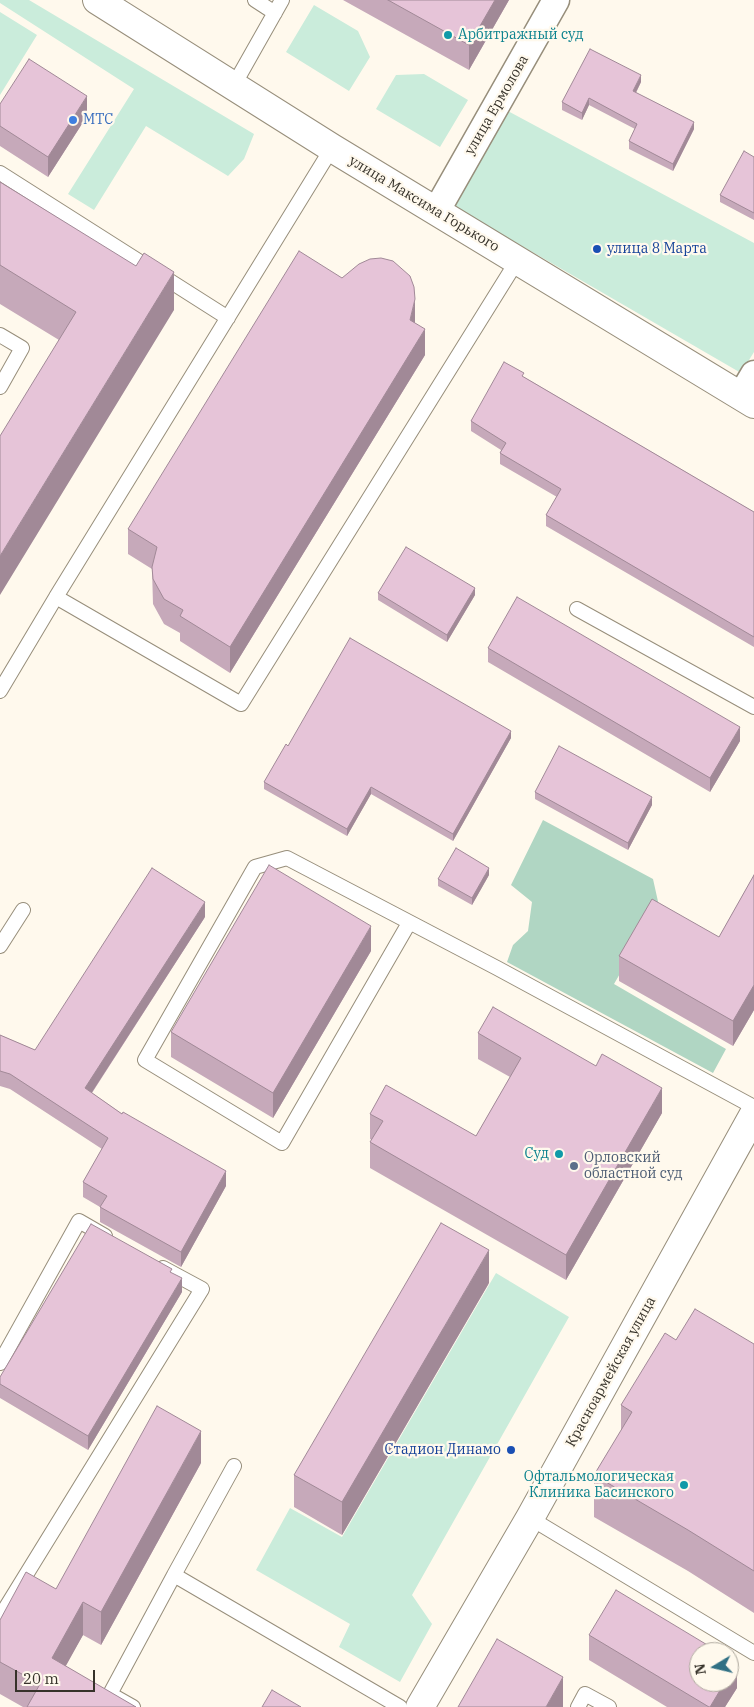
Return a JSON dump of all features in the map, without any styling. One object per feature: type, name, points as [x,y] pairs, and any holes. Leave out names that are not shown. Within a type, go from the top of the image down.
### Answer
[{"type":"main road","name":"улица Максима Горького","points":[[97,0],[332,148],[437,210],[517,261],[750,391]]},
{"type":"main road","name":"Красноармейская улица","points":[[420,1707],[530,1518],[754,1114]]},
{"type":"street","name":"улица Ермолова","points":[[437,210],[556,0]]},
{"type":"lane","points":[[255,0],[275,12]]},
{"type":"lane","points":[[234,85],[282,0]]},
{"type":"lane","points":[[0,691],[332,148]]},
{"type":"lane","points":[[0,173],[228,318]]},
{"type":"lane","points":[[56,597],[242,704],[517,261]]},
{"type":"lane","points":[[0,334],[22,348],[0,387]]},
{"type":"lane","points":[[578,609],[754,707]]},
{"type":"lane","points":[[409,923],[282,1143],[146,1060],[255,867],[287,858],[409,923],[754,1107]]},
{"type":"lane","points":[[0,946],[24,910]]},
{"type":"lane","points":[[0,1364],[79,1221],[120,1244]]},
{"type":"lane","points":[[0,1617],[202,1289],[152,1262]]},
{"type":"lane","points":[[132,1707],[110,1694],[234,1466]]},
{"type":"lane","points":[[530,1518],[754,1653]]},
{"type":"lane","points":[[174,1575],[400,1707]]},
{"type":"lane","points":[[578,1707],[585,1694],[609,1707]]},
{"type":"green space","points":[[0,0],[29,0],[254,134],[244,159],[228,176],[146,126],[94,210],[68,194],[134,89],[0,3]]},
{"type":"green space","points":[[314,5],[358,31],[370,57],[349,91],[286,52]]},
{"type":"green space","points":[[0,12],[37,35],[0,95]]},
{"type":"green space","points":[[424,74],[468,100],[440,147],[376,109],[396,75]]},
{"type":"green space","points":[[506,110],[754,243],[754,352],[741,373],[453,206]]},
{"type":"green space","points":[[543,820],[653,879],[659,906],[614,984],[726,1049],[713,1073],[507,962],[513,945],[528,931],[532,902],[511,885]]},
{"type":"green space","points":[[496,1273],[569,1317],[412,1595],[432,1624],[400,1682],[339,1647],[350,1624],[256,1570],[290,1508],[342,1537]]},
{"type":"building","points":[[388,0],[495,0],[469,45]]},
{"type":"building","points":[[590,49],[641,75],[633,91],[694,122],[673,164],[629,141],[637,124],[589,98],[582,113],[562,102]]},
{"type":"building","points":[[29,59],[87,96],[48,157],[0,126],[0,104]]},
{"type":"building","points":[[744,151],[754,157],[754,213],[720,195]]},
{"type":"building","points":[[0,182],[136,266],[144,253],[174,272],[0,556],[0,436],[76,312],[0,265]]},
{"type":"building","points":[[299,251],[342,278],[359,264],[370,259],[381,258],[393,261],[410,276],[414,287],[415,299],[410,320],[425,329],[230,647],[180,616],[183,610],[164,599],[153,579],[152,567],[157,547],[128,529]]},
{"type":"building","points":[[504,362],[524,373],[522,376],[754,512],[754,637],[546,515],[561,489],[500,453],[506,443],[471,421]]},
{"type":"building","points":[[406,547],[475,588],[447,635],[378,593]]},
{"type":"building","points":[[517,597],[740,727],[710,778],[488,648]]},
{"type":"building","points":[[350,638],[511,731],[453,834],[371,787],[347,829],[264,782],[286,744],[288,746]]},
{"type":"building","points":[[559,746],[652,797],[628,843],[535,792]]},
{"type":"building","points":[[456,848],[489,868],[472,898],[438,879]]},
{"type":"building","points":[[269,865],[371,926],[273,1093],[171,1032]]},
{"type":"building","points":[[152,868],[205,902],[85,1088],[122,1114],[123,1112],[226,1171],[181,1252],[100,1207],[107,1196],[83,1182],[108,1138],[10,1074],[0,1071],[0,1035],[35,1050]]},
{"type":"building","points":[[754,875],[754,985],[733,1021],[619,956],[652,899],[719,937]]},
{"type":"building","name":"Суд","points":[[493,1007],[596,1066],[602,1054],[662,1088],[566,1255],[370,1142],[383,1121],[370,1114],[386,1085],[476,1136],[521,1058],[478,1033]]},
{"type":"building","points":[[441,1223],[489,1250],[342,1502],[294,1475]]},
{"type":"building","points":[[91,1224],[172,1269],[170,1272],[182,1278],[88,1436],[0,1384],[0,1377]]},
{"type":"building","name":"Офтальмологическая Клиника Басинского","points":[[695,1309],[754,1344],[754,1571],[594,1475],[632,1412],[621,1405],[665,1333],[676,1340]]},
{"type":"building","points":[[157,1406],[201,1431],[101,1612],[83,1602],[52,1658],[136,1707],[27,1707],[40,1684],[0,1662],[0,1620],[26,1572],[56,1589]]},
{"type":"building","points":[[616,1590],[702,1642],[689,1642],[689,1692],[719,1692],[709,1707],[589,1635]]},
{"type":"building","points":[[497,1639],[563,1677],[546,1707],[458,1707]]},
{"type":"building","points":[[272,1690],[301,1707],[262,1707]]},
{"type":"place","name":"Арбитражный суд","points":[[448,35]]},
{"type":"place","name":"МТС","points":[[73,120]]},
{"type":"place","name":"улица 8 Марта","points":[[597,249]]},
{"type":"place","name":"Суд","points":[[559,1154]]},
{"type":"place","name":"Орловский областной суд","points":[[574,1166]]},
{"type":"place","name":"Стадион Динамо","points":[[511,1450]]},
{"type":"place","name":"Офтальмологическая Клиника Басинского","points":[[684,1485]]}]
